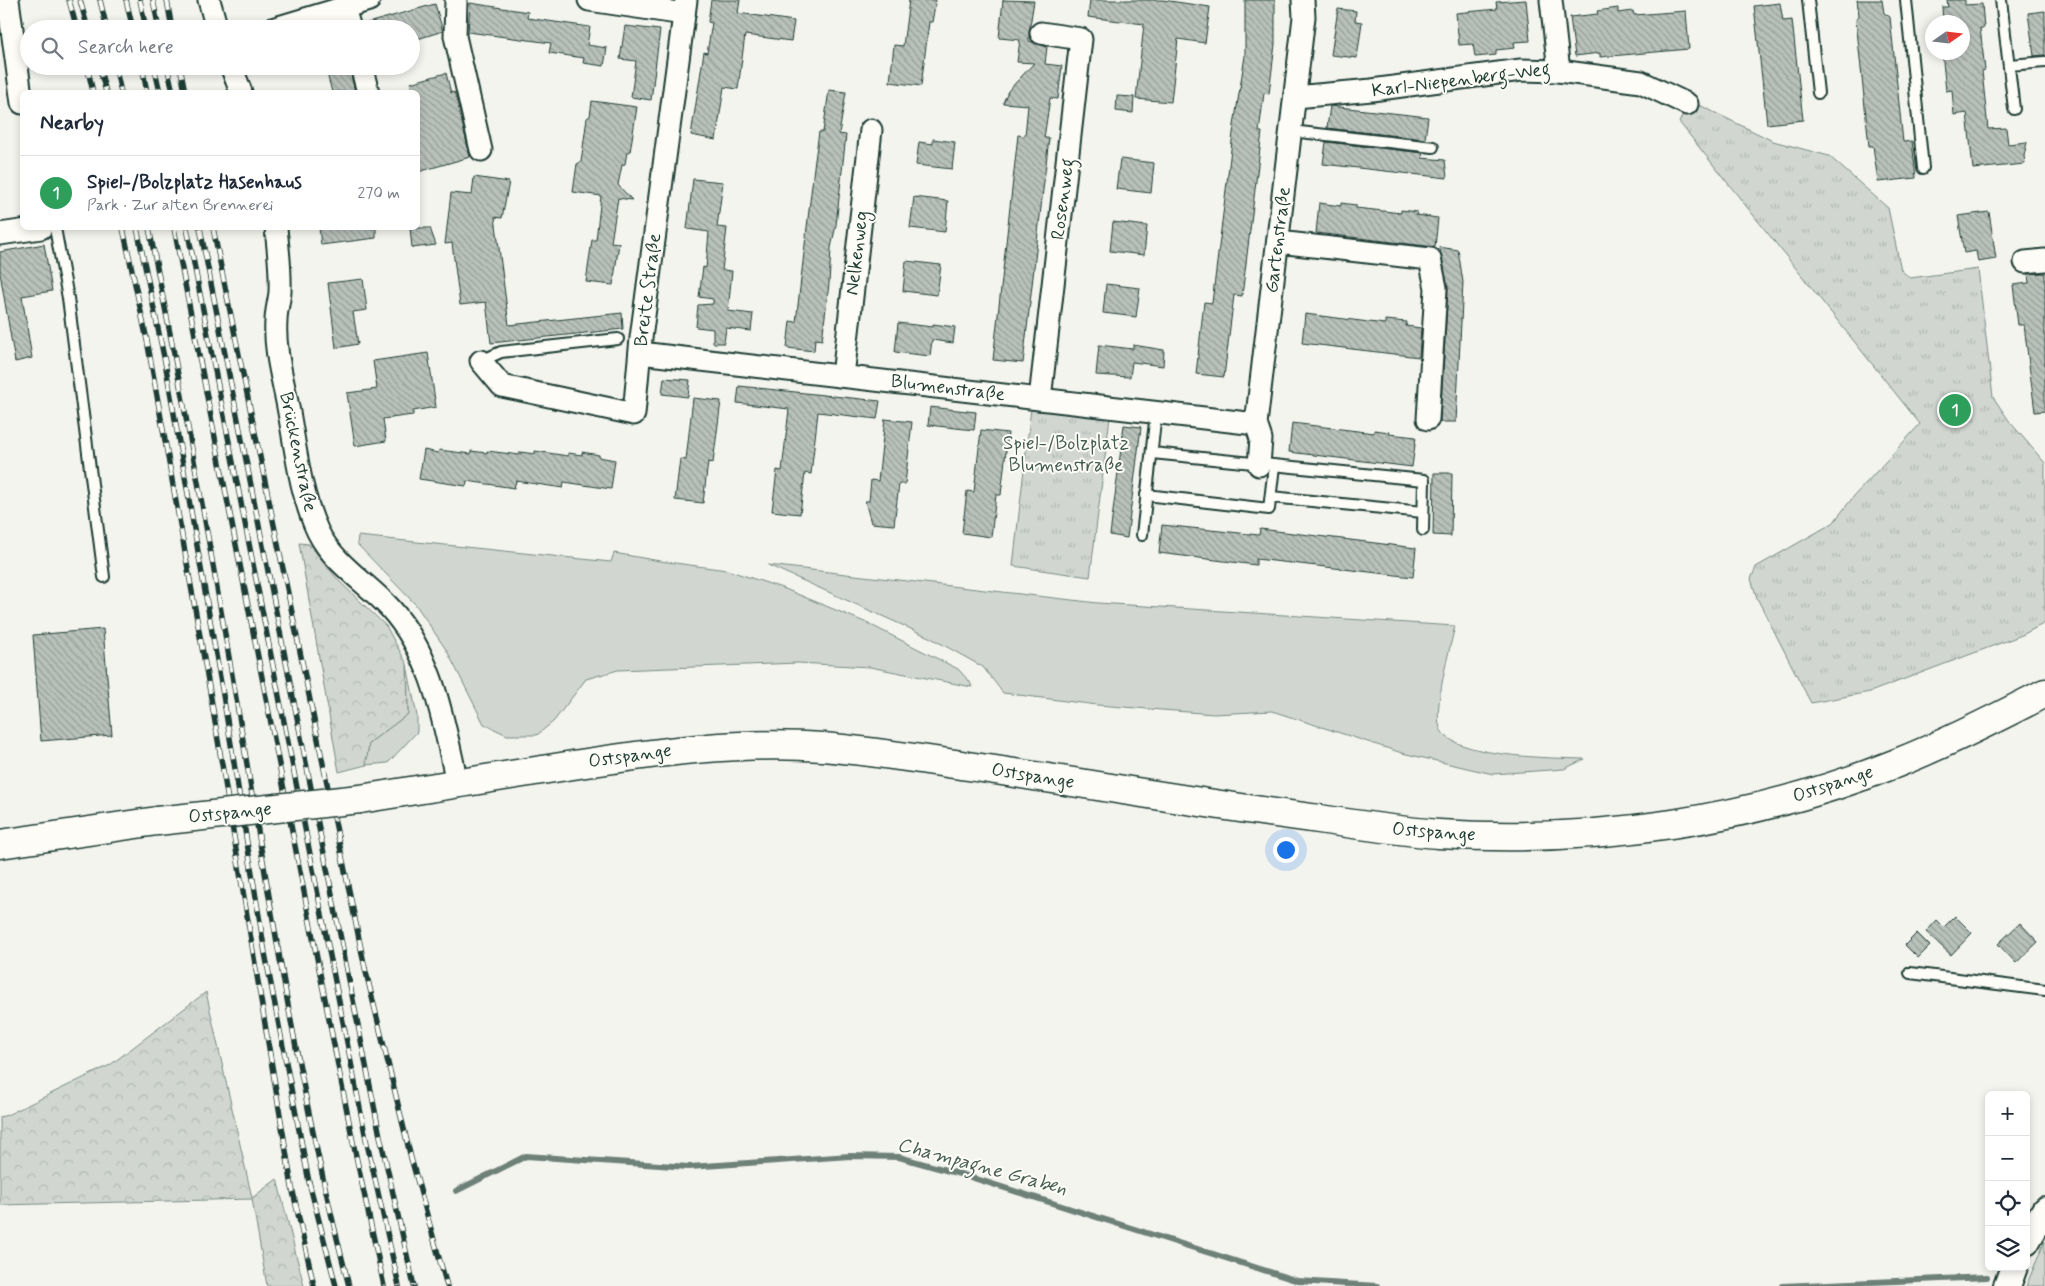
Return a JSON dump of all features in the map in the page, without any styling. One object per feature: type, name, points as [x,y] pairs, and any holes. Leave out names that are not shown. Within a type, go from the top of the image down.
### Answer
[{"type":"main road","name":"Ostspange","points":[[0,844],[157,821],[360,798],[690,748],[802,746],[883,754],[1292,816],[1397,830],[1438,834],[1503,836],[1590,834],[1694,820],[1754,808],[1827,788],[1895,764],[1932,748],[2045,693]]},
{"type":"street","points":[[8,0],[20,90]]},
{"type":"street","points":[[208,0],[215,20]]},
{"type":"street","points":[[301,20],[369,0]]},
{"type":"street","points":[[456,0],[455,36],[481,150]]},
{"type":"street","points":[[589,0],[685,7]]},
{"type":"street","name":"Gartenstraße","points":[[1267,465],[1256,424],[1304,17],[1303,0]]},
{"type":"street","name":"Karl-Niepenberg-Weg","points":[[1295,98],[1372,90],[1521,70],[1559,71],[1551,0]]},
{"type":"street","points":[[344,7],[348,20]]},
{"type":"street","name":"Breite Straße","points":[[481,361],[502,386],[634,414],[640,353],[685,7]]},
{"type":"street","name":"Rosenweg","points":[[1040,399],[1081,39],[1042,33]]},
{"type":"street","points":[[1559,71],[1641,82],[1687,104]]},
{"type":"street","points":[[234,75],[240,90]]},
{"type":"street","points":[[363,75],[367,90]]},
{"type":"street","name":"Nelkenweg","points":[[843,376],[871,130]]},
{"type":"street","points":[[0,234],[27,230]]},
{"type":"street","name":"Brückenstraße","points":[[276,230],[280,292],[276,322],[277,349],[304,489],[311,515],[319,534],[334,556],[390,608],[408,630],[425,661],[438,696],[457,782]]},
{"type":"street","points":[[1278,242],[1430,259],[1436,288],[1428,419]]},
{"type":"street","name":"Blumenstraße","points":[[640,353],[1256,424]]},
{"type":"street","points":[[2030,1235],[2045,1210]]},
{"type":"street","points":[[2007,1286],[2013,1271]]},
{"type":"lane","points":[[1808,0],[1818,93]]},
{"type":"lane","points":[[1906,0],[1923,168]]},
{"type":"lane","points":[[2001,0],[2014,109]]},
{"type":"lane","points":[[2009,65],[2045,62]]},
{"type":"lane","points":[[1291,131],[1433,147]]},
{"type":"lane","points":[[42,230],[68,298],[104,577]]},
{"type":"lane","points":[[481,361],[501,352],[618,339]]},
{"type":"lane","points":[[1142,535],[1156,413]]},
{"type":"lane","points":[[1152,453],[1424,480],[1423,530]]},
{"type":"lane","name":"Gartenstraße","points":[[1146,495],[1269,509],[1271,497],[1267,465]]},
{"type":"lane","points":[[1271,497],[1423,512]]},
{"type":"lane","points":[[1910,973],[2045,990]]},
{"type":"green space","points":[[1691,101],[1773,141],[1829,156],[1888,208],[1901,270],[1910,278],[1978,269],[1993,397],[2010,422],[2045,463],[2045,623],[2022,635],[1870,692],[1811,703],[1757,598],[1751,579],[1756,567],[1833,523],[1854,496],[1920,424],[1679,122]]},
{"type":"green space","name":"Spiel-/Bolzplatz Blumenstraße","points":[[1031,408],[1110,417],[1090,577],[1013,566]]},
{"type":"green space","points":[[358,536],[611,562],[614,553],[727,570],[785,589],[867,623],[958,669],[972,687],[870,667],[798,663],[618,670],[586,679],[554,721],[537,735],[507,735],[484,724],[447,651],[416,605],[357,544]]},
{"type":"green space","points":[[299,543],[309,544],[339,581],[386,626],[407,664],[408,714],[369,743],[366,765],[339,772]]},
{"type":"green space","points":[[768,565],[1098,603],[1455,626],[1440,693],[1438,719],[1440,728],[1448,738],[1483,751],[1529,757],[1585,759],[1564,769],[1493,774],[1402,753],[1272,711],[1214,714],[1097,705],[1003,693],[983,667],[929,637]]},
{"type":"green space","points":[[407,665],[417,716],[417,732],[388,763],[366,765],[369,743],[408,714]]},
{"type":"green space","points":[[206,992],[252,1198],[277,1179],[304,1286],[267,1286],[252,1199],[0,1205],[0,1117],[110,1065]]},
{"type":"green space","points":[[2045,1241],[2045,1286],[2026,1286]]},
{"type":"building","points":[[711,0],[740,0],[738,13],[794,21],[791,41],[745,35],[738,89],[724,87],[716,140],[691,135],[704,52],[707,53],[712,23],[708,22]]},
{"type":"building","points":[[909,0],[936,0],[932,22],[929,22],[921,86],[890,82],[894,45],[903,46]]},
{"type":"building","points":[[1003,0],[1034,1],[1029,41],[1047,47],[1045,64],[1062,66],[1058,99],[1050,98],[1044,138],[1049,138],[1023,363],[993,360],[1018,135],[1025,136],[1028,105],[1003,103],[1008,91],[1034,63],[1017,62],[1020,40],[999,38]]},
{"type":"building","points":[[1090,0],[1163,0],[1210,7],[1205,43],[1178,39],[1171,102],[1136,99],[1144,24],[1088,17]]},
{"type":"building","points":[[1245,0],[1275,0],[1275,44],[1269,94],[1264,93],[1259,132],[1262,132],[1242,296],[1234,295],[1224,377],[1196,374],[1204,302],[1212,303],[1234,125],[1245,56]]},
{"type":"building","points":[[1526,0],[1530,41],[1514,42],[1515,48],[1496,50],[1496,55],[1475,57],[1473,44],[1459,45],[1456,13],[1497,9],[1496,2]]},
{"type":"building","points":[[1857,0],[1882,0],[1884,13],[1890,17],[1903,142],[1912,141],[1916,178],[1878,182],[1873,146],[1869,146],[1856,20],[1859,15]]},
{"type":"building","points":[[1947,0],[1965,0],[1965,5],[1982,4],[1984,28],[1980,28],[1985,70],[1982,71],[1988,129],[2006,128],[2008,144],[2027,142],[2024,156],[2025,164],[1973,169],[1967,113],[1954,115],[1952,90],[1946,91],[1943,60],[1970,60],[1970,15],[1943,15],[1942,7],[1948,7]]},
{"type":"building","points":[[470,3],[528,12],[527,18],[590,27],[587,45],[607,48],[604,66],[583,63],[584,58],[549,53],[551,43],[468,32]]},
{"type":"building","points":[[1780,3],[1783,21],[1792,20],[1803,120],[1767,124],[1754,6]]},
{"type":"building","points":[[435,4],[443,31],[420,38],[420,20],[378,20]]},
{"type":"building","points":[[1618,8],[1618,13],[1633,11],[1634,15],[1686,11],[1689,49],[1600,57],[1600,53],[1575,56],[1570,17],[1598,14],[1597,11]]},
{"type":"building","points":[[1338,9],[1356,11],[1355,21],[1362,22],[1357,58],[1331,55]]},
{"type":"building","points":[[2045,11],[2045,55],[2034,56],[2028,13]]},
{"type":"building","points":[[625,26],[660,30],[651,100],[631,97],[636,61],[620,59]]},
{"type":"building","points":[[446,73],[451,93],[454,92],[457,100],[470,157],[420,171],[420,90],[412,90],[410,83]]},
{"type":"building","points":[[327,75],[351,75],[355,90],[331,90]]},
{"type":"building","points":[[829,90],[846,92],[839,134],[846,135],[836,225],[831,248],[829,284],[822,340],[815,339],[814,351],[787,348],[790,321],[796,322],[814,167],[819,132],[823,132]]},
{"type":"building","points":[[1117,96],[1134,97],[1133,113],[1116,111]]},
{"type":"building","points":[[592,101],[637,107],[630,152],[627,152],[625,164],[622,165],[618,185],[632,200],[618,198],[611,242],[619,243],[613,285],[586,282],[592,240],[596,240],[601,196],[573,192],[577,164],[581,162],[587,118],[590,116]]},
{"type":"building","points":[[1330,106],[1428,117],[1425,139],[1327,128]]},
{"type":"building","points":[[933,139],[955,142],[952,169],[916,165],[919,142],[933,144]]},
{"type":"building","points":[[1326,142],[1423,153],[1422,158],[1445,160],[1447,178],[1323,164]]},
{"type":"building","points":[[1120,159],[1154,163],[1151,193],[1116,189]]},
{"type":"building","points":[[474,177],[509,182],[502,218],[495,217],[509,325],[622,313],[623,329],[491,343],[486,302],[460,305],[452,243],[445,244],[451,193],[472,195]]},
{"type":"building","points":[[693,179],[723,182],[717,227],[727,228],[722,270],[732,271],[728,311],[753,314],[751,331],[726,328],[724,343],[713,343],[713,329],[696,327],[698,305],[713,304],[713,299],[699,297],[703,267],[706,268],[709,232],[687,229]]},
{"type":"building","points":[[914,197],[948,201],[945,232],[910,228]]},
{"type":"building","points":[[1319,203],[1341,206],[1341,203],[1356,205],[1356,208],[1401,213],[1401,210],[1417,212],[1416,215],[1438,218],[1435,247],[1316,233]]},
{"type":"building","points":[[1989,212],[1996,259],[1978,262],[1976,251],[1964,253],[1958,216]]},
{"type":"building","points":[[1113,222],[1147,226],[1144,255],[1110,251]]},
{"type":"building","points":[[430,228],[436,245],[412,248],[410,230]]},
{"type":"building","points":[[319,230],[376,230],[376,238],[321,245]]},
{"type":"building","points":[[44,244],[52,291],[22,296],[32,358],[15,362],[0,273],[0,252]]},
{"type":"building","points":[[1439,247],[1458,250],[1463,282],[1456,422],[1440,422],[1448,289]]},
{"type":"building","points":[[906,261],[941,265],[937,295],[903,291]]},
{"type":"building","points":[[2045,273],[2045,411],[2035,412],[2024,325],[2018,325],[2013,285],[2029,283],[2028,274]]},
{"type":"building","points":[[363,279],[367,310],[353,312],[358,344],[336,348],[328,283]]},
{"type":"building","points":[[1106,284],[1140,288],[1136,317],[1103,313]]},
{"type":"building","points":[[1305,314],[1385,324],[1385,320],[1407,322],[1406,326],[1421,328],[1419,357],[1302,343]]},
{"type":"building","points":[[898,323],[933,327],[933,324],[955,327],[953,343],[932,340],[930,356],[895,352]]},
{"type":"building","points":[[1099,345],[1133,349],[1133,345],[1164,350],[1163,366],[1132,362],[1130,377],[1096,375]]},
{"type":"building","points":[[428,353],[436,407],[413,411],[413,415],[383,419],[386,441],[355,446],[347,393],[377,389],[373,361]]},
{"type":"building","points":[[664,378],[690,380],[688,397],[662,394]]},
{"type":"building","points":[[739,386],[880,401],[877,419],[818,412],[811,474],[805,473],[800,514],[772,511],[777,470],[782,471],[789,409],[737,403]]},
{"type":"building","points":[[693,398],[721,401],[713,463],[708,462],[703,503],[675,500],[680,459],[686,460]]},
{"type":"building","points":[[930,407],[976,412],[974,430],[928,425]]},
{"type":"building","points":[[885,419],[912,422],[905,484],[899,484],[894,525],[871,523],[865,501],[869,501],[871,480],[878,481]]},
{"type":"building","points":[[1292,423],[1374,433],[1374,430],[1416,437],[1412,467],[1289,452]]},
{"type":"building","points":[[1124,425],[1141,427],[1127,538],[1110,535]]},
{"type":"building","points":[[981,430],[1008,433],[1001,495],[996,495],[991,537],[962,533],[967,491],[974,492]]},
{"type":"building","points":[[424,450],[438,453],[439,450],[471,454],[471,451],[487,453],[487,451],[520,455],[520,452],[535,454],[535,451],[568,456],[568,453],[582,455],[582,452],[615,460],[611,489],[564,482],[563,488],[516,481],[514,488],[467,481],[466,486],[419,479]]},
{"type":"building","points":[[1434,473],[1452,473],[1451,536],[1433,535]]},
{"type":"building","points":[[1162,525],[1259,535],[1260,529],[1416,548],[1413,577],[1256,559],[1256,565],[1159,553]]},
{"type":"building","points":[[103,629],[112,735],[41,741],[33,635]]},
{"type":"building","points":[[1955,916],[1972,933],[1951,955],[1926,932],[1937,920],[1944,927]]},
{"type":"building","points":[[2020,923],[2038,942],[2016,963],[1998,944]]},
{"type":"building","points":[[1917,933],[1930,946],[1918,958],[1905,945]]},
{"type":"waterway","name":"Champagne Graben","points":[[456,1191],[526,1156],[689,1167],[850,1156],[899,1157],[967,1176],[1298,1281],[1377,1286]]},
{"type":"waterway","name":"Champagne Graben","points":[[1782,1286],[1987,1277]]},
{"type":"railway","points":[[69,0],[75,20]]},
{"type":"railway","points":[[80,0],[86,20]]},
{"type":"railway","points":[[100,0],[105,20]]},
{"type":"railway","points":[[126,0],[131,20]]},
{"type":"railway","points":[[140,0],[144,20]]},
{"type":"railway","points":[[153,0],[157,20]]},
{"type":"railway","points":[[167,0],[170,20]]},
{"type":"railway","points":[[89,75],[93,90]]},
{"type":"railway","points":[[101,75],[105,90]]},
{"type":"railway","points":[[117,75],[121,90]]},
{"type":"railway","points":[[144,75],[147,90]]},
{"type":"railway","points":[[156,75],[160,90]]},
{"type":"railway","points":[[169,75],[173,90]]},
{"type":"railway","points":[[182,75],[185,90]]},
{"type":"railway","points":[[123,230],[147,340],[210,692],[292,1187],[314,1286]]},
{"type":"railway","points":[[137,230],[165,362],[222,689],[265,953],[309,1182],[336,1286]]},
{"type":"railway","points":[[149,230],[209,540],[276,938],[302,1078],[316,1147],[349,1286]]},
{"type":"railway","points":[[174,230],[353,1142],[384,1286]]},
{"type":"railway","points":[[187,230],[366,1139],[399,1286]]},
{"type":"railway","points":[[200,230],[380,1136],[414,1286]]},
{"type":"railway","points":[[213,230],[365,968],[411,1158],[447,1286]]},
{"type":"place","name":"Spiel-/Bolzplatz Hasenhaus","points":[[1955,410]]}]
